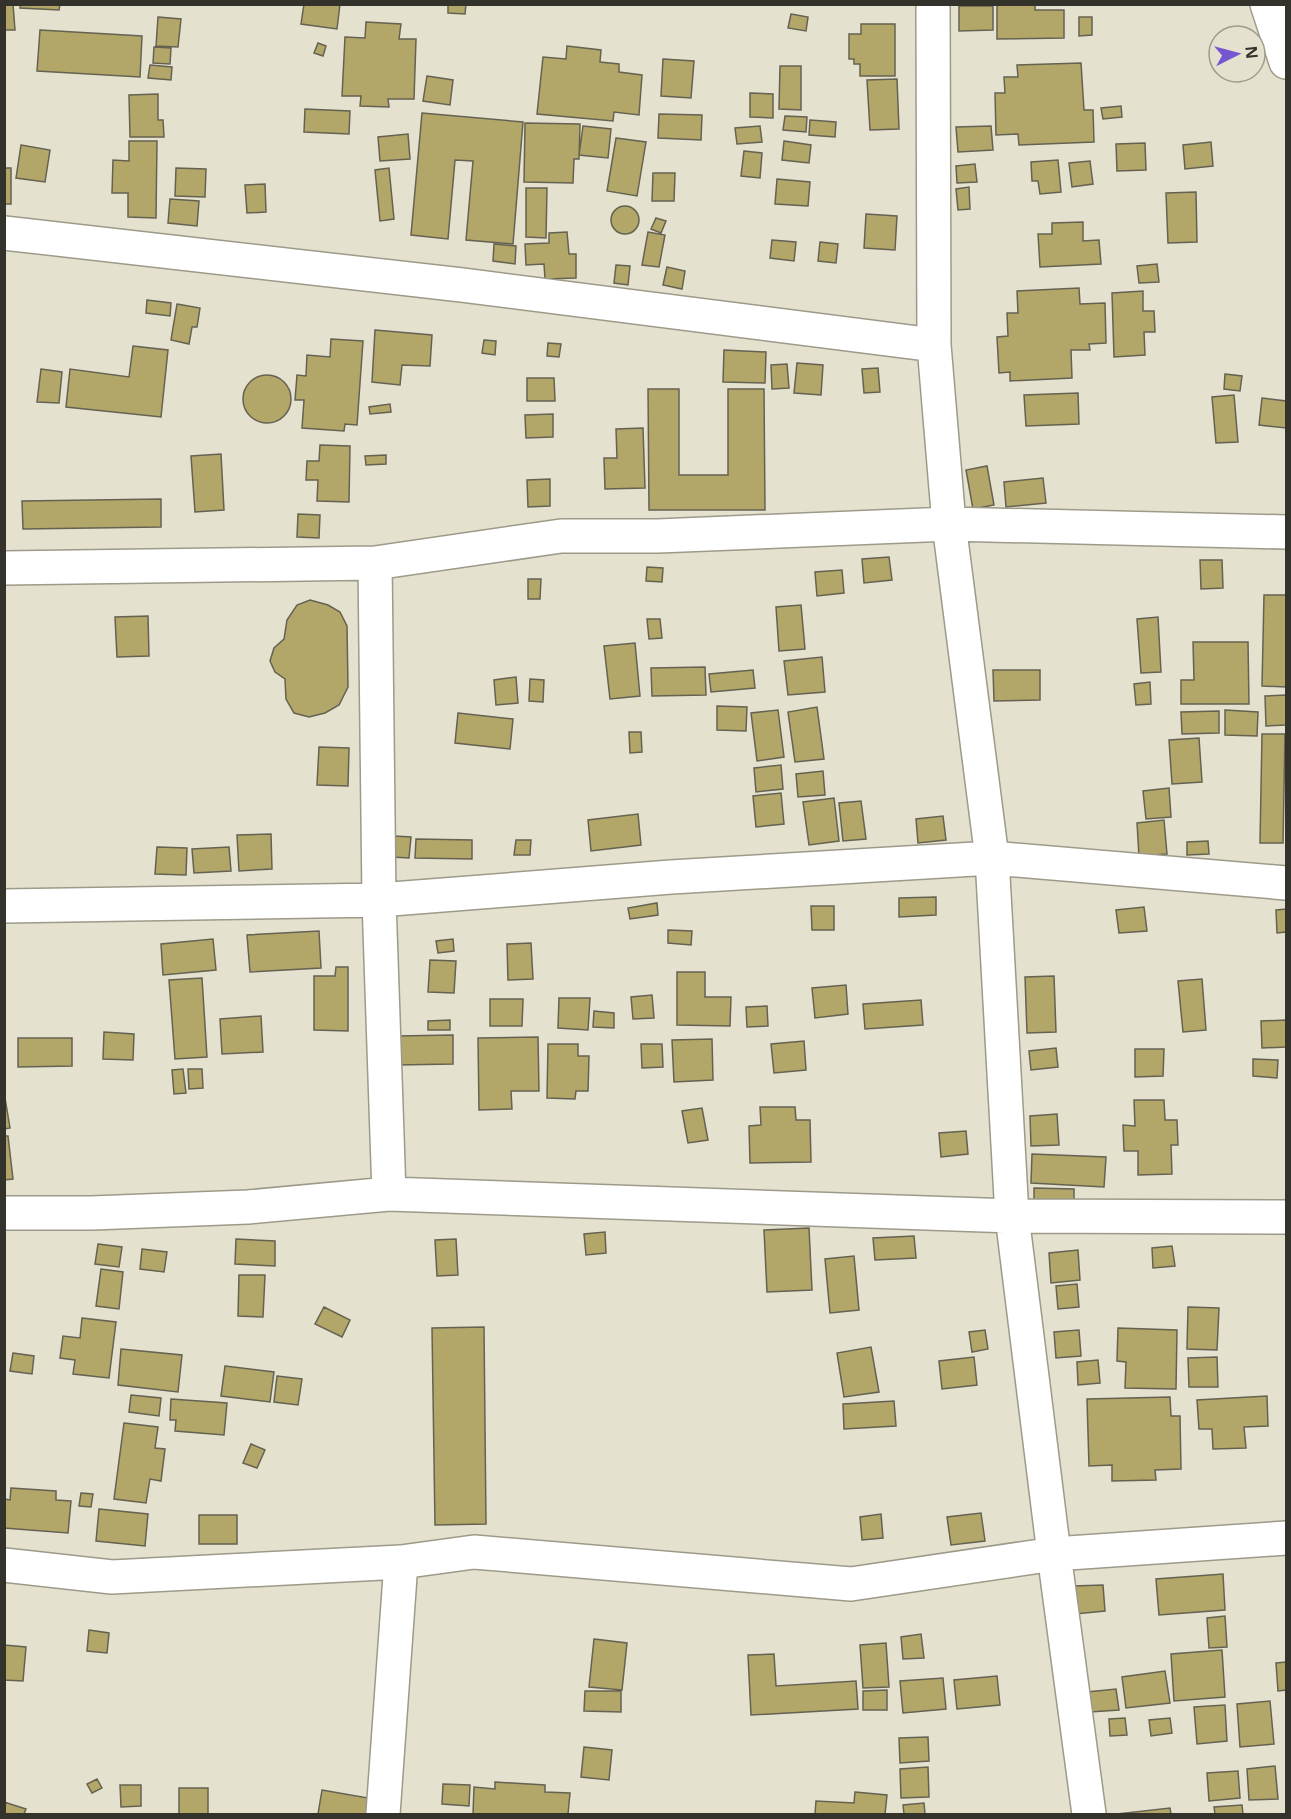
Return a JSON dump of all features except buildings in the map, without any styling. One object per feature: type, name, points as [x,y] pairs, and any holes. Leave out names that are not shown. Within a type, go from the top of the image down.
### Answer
[{"type":"street","points":[[933,4],[934,345],[949,524],[992,858],[1012,1216],[1089,1815]]},
{"type":"street","points":[[1268,4],[1287,62]]},
{"type":"street","points":[[5,234],[462,285],[934,345]]},
{"type":"street","points":[[4,568],[375,563],[561,536],[657,536],[949,524],[1287,532]]},
{"type":"street","points":[[375,563],[379,900],[389,1194]]},
{"type":"street","points":[[4,906],[379,900],[671,877],[992,858],[1287,883]]},
{"type":"street","points":[[4,1213],[92,1213],[248,1207],[389,1194],[1012,1216],[1287,1217]]},
{"type":"street","points":[[4,1565],[112,1576],[401,1562],[474,1552],[851,1584],[1054,1554],[1287,1538]]},
{"type":"street","points":[[383,1815],[401,1562]]}]
